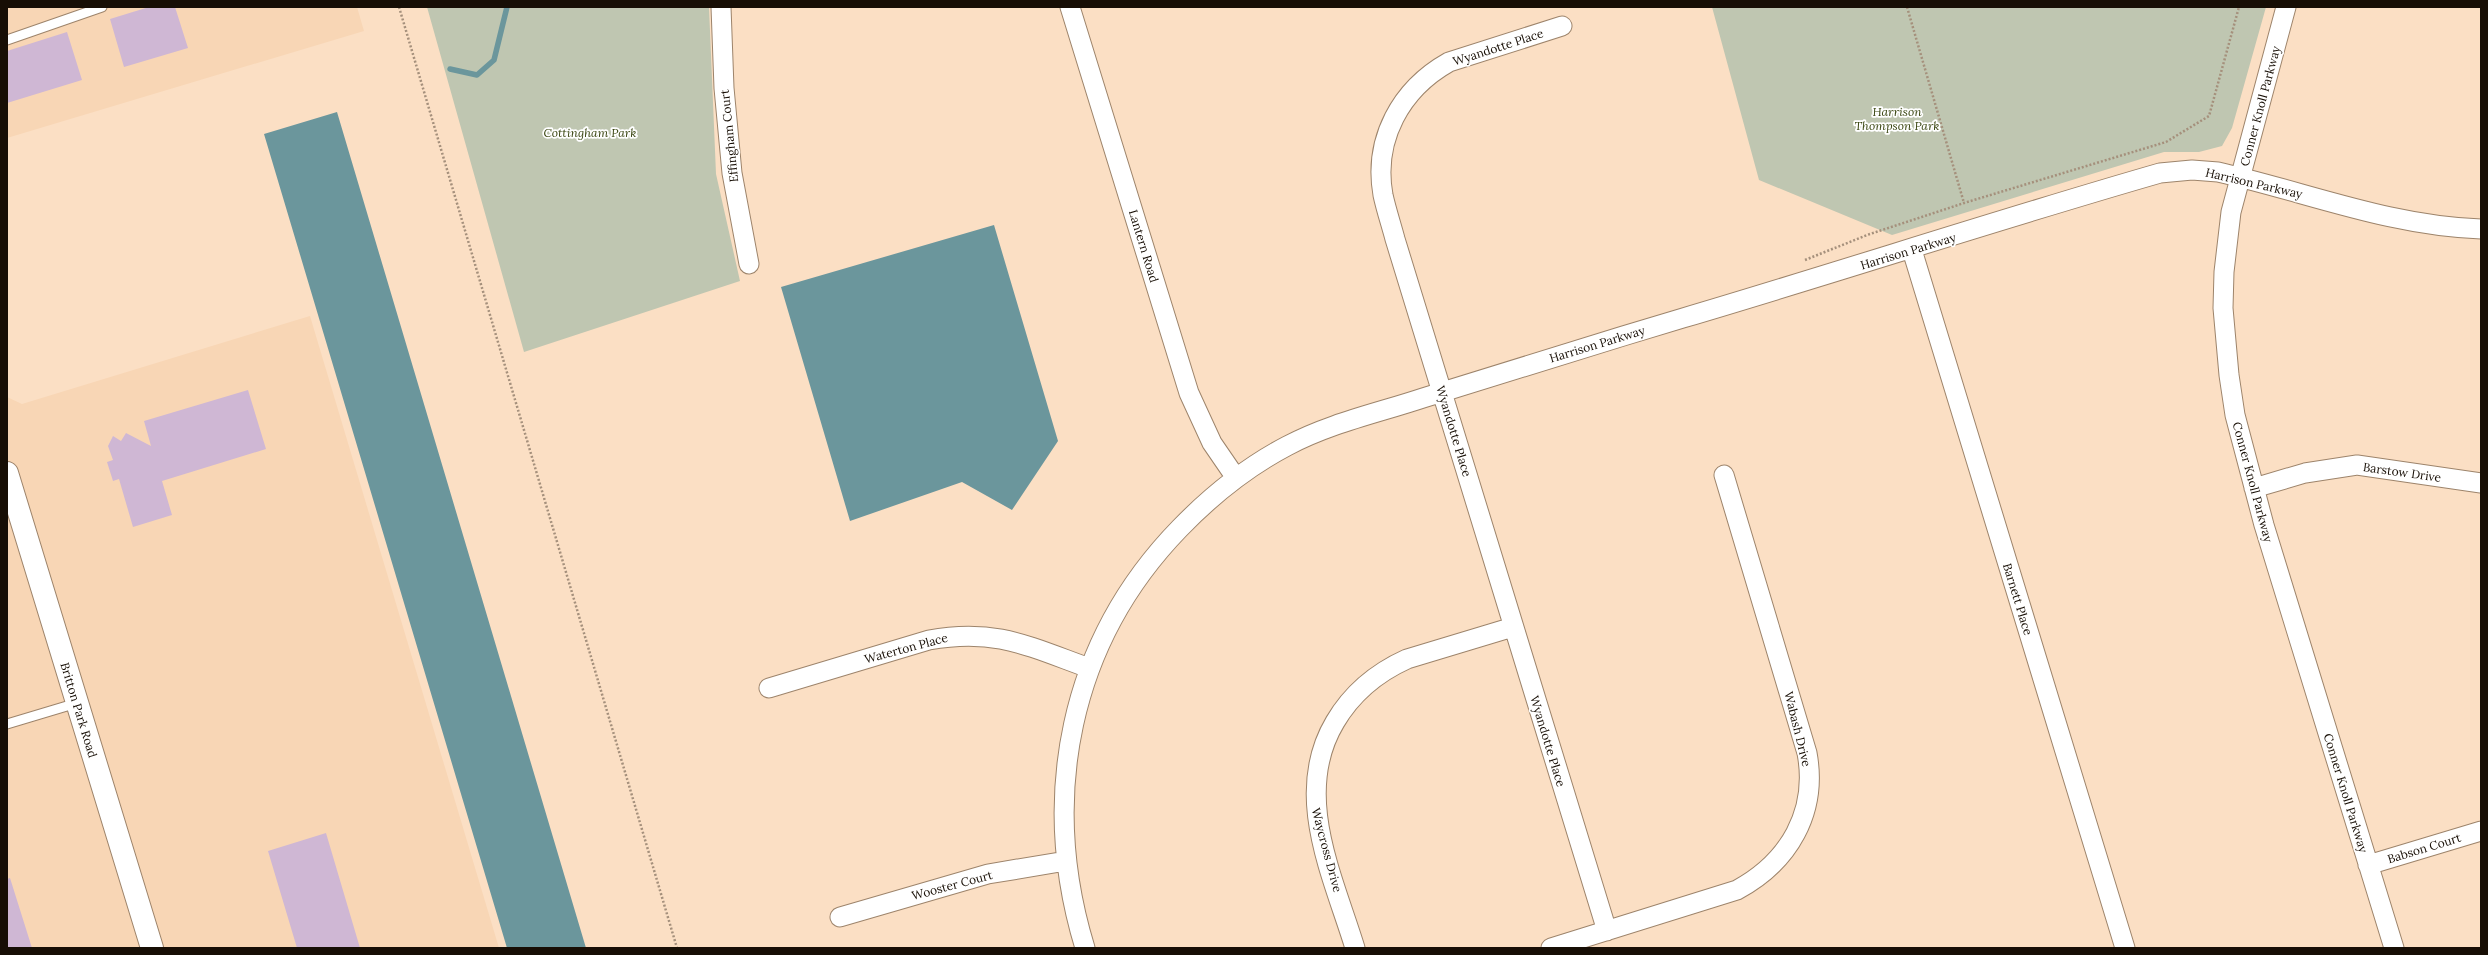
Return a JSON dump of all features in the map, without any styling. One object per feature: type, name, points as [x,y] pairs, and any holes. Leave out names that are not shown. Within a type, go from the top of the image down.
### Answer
[{"type":"street","name":"Effingham Court","points":[[721,7],[724,88],[732,173],[750,264]]},
{"type":"street","name":"Lantern Road","points":[[1070,7],[1190,393],[1212,443],[1236,478]]},
{"type":"street","name":"Conner Knoll Parkway","points":[[2286,7],[2231,212],[2224,272],[2223,308],[2227,360],[2235,415],[2254,488],[2394,948]]},
{"type":"street","name":"Wyandotte Place","points":[[1562,26],[1477,52],[1450,62],[1433,71],[1407,96],[1387,134],[1382,160],[1383,195],[1513,627],[1607,931]]},
{"type":"street","name":"Harrison Parkway","points":[[1085,948],[1073,902],[1066,861],[1065,781],[1078,704],[1089,668],[1117,610],[1139,576],[1164,545],[1189,519],[1236,478],[1272,454],[1319,432],[1442,392],[1912,250],[2160,173],[2192,170],[2241,178],[2379,215],[2416,223],[2481,229]]},
{"type":"street","name":"Barnett Place","points":[[1912,250],[2125,948]]},
{"type":"street","name":"Barstow Drive","points":[[2254,488],[2305,472],[2357,465],[2481,483]]},
{"type":"street","name":"Britton Park Road","points":[[7,473],[152,948]]},
{"type":"street","name":"Wabash Drive","points":[[1551,948],[1717,897],[1754,881],[1766,872],[1783,853],[1803,816],[1810,779],[1807,752],[1724,475]]},
{"type":"street","name":"Waycross Drive","points":[[1355,948],[1317,818],[1316,776],[1326,738],[1339,716],[1358,691],[1391,666],[1513,627]]},
{"type":"street","name":"Waterton Place","points":[[769,688],[929,640],[951,636],[980,635],[1003,638],[1089,668]]},
{"type":"street","name":"Babson Court","points":[[2368,865],[2481,831]]},
{"type":"street","name":"Wooster Court","points":[[840,917],[988,874],[1066,861]]},
{"type":"lane","points":[[7,40],[102,7]]},
{"type":"lane","points":[[7,724],[77,703]]},
{"type":"path","points":[[399,7],[677,948]]},
{"type":"path","points":[[1907,7],[1964,203]]},
{"type":"path","points":[[1801,261],[1867,235],[1964,203],[2166,142],[2209,116],[2239,7]]},
{"type":"shaded area","points":[[7,7],[357,7],[364,31],[7,138]]},
{"type":"shaded area","points":[[310,316],[499,948],[7,948],[7,397],[22,404]]},
{"type":"green space","name":"Cottingham Park","points":[[427,7],[709,7],[716,174],[740,281],[524,352]]},
{"type":"green space","name":"Harrison Thompson Park","points":[[1712,7],[2266,7],[2232,128],[2222,146],[2199,152],[2164,152],[1892,235],[1759,180]]},
{"type":"water","points":[[337,112],[586,948],[507,948],[264,134]]},
{"type":"water","points":[[994,225],[1058,441],[1012,510],[962,482],[850,521],[781,287]]},
{"type":"building","points":[[149,7],[175,7],[188,48],[124,67],[110,19]]},
{"type":"building","points":[[67,32],[82,80],[7,103],[7,51]]},
{"type":"building","points":[[248,390],[266,449],[162,481],[172,515],[133,527],[119,479],[113,481],[107,462],[113,460],[108,446],[113,436],[121,441],[126,433],[151,446],[144,421]]},
{"type":"building","points":[[326,833],[360,948],[297,948],[268,851]]},
{"type":"building","points":[[10,878],[32,948],[7,948],[7,879]]},
{"type":"waterway","points":[[450,69],[477,75],[494,60],[507,7]]}]
